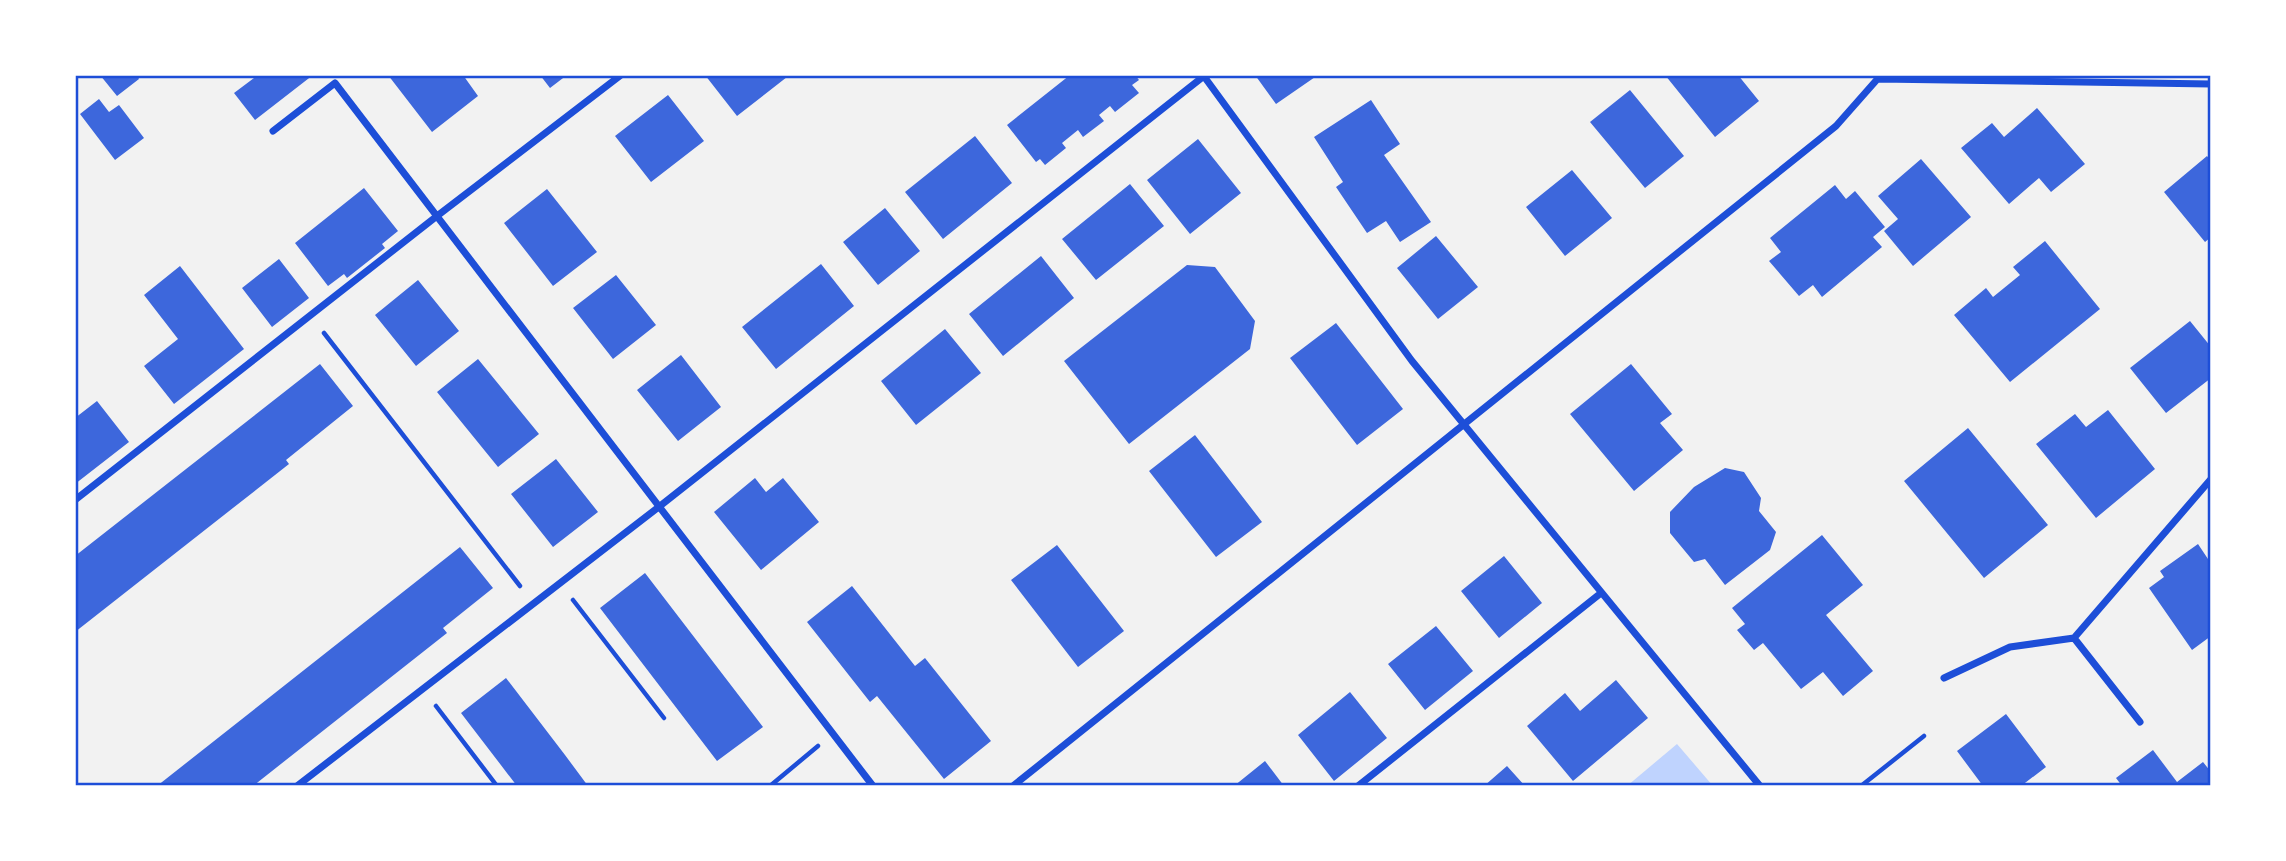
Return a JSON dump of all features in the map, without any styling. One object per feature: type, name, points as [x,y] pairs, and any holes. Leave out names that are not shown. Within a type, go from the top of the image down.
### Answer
[{"type":"street","points":[[75,500],[621,75]]},
{"type":"street","points":[[297,786],[660,506],[1203,76],[1412,361],[1760,786]]},
{"type":"street","points":[[1013,786],[1836,126],[1880,77],[2211,84]]},
{"type":"street","points":[[273,131],[335,82],[873,786]]},
{"type":"street","points":[[1944,678],[2010,647],[2074,638],[2211,479]]},
{"type":"street","points":[[1358,786],[1601,593]]},
{"type":"street","points":[[2074,638],[2140,722]]},
{"type":"path","points":[[311,315],[533,604]]},
{"type":"path","points":[[560,583],[664,718]]},
{"type":"path","points":[[423,689],[497,786]]},
{"type":"path","points":[[770,786],[833,734]]},
{"type":"path","points":[[1861,786],[1924,736]]},
{"type":"water","points":[[1677,744],[1713,786],[1627,786]]},
{"type":"building","points":[[100,75],[137,75],[139,79],[117,96]]},
{"type":"building","points":[[258,75],[313,75],[255,120],[234,93]]},
{"type":"building","points":[[388,75],[463,75],[478,96],[432,132]]},
{"type":"building","points":[[540,75],[567,75],[550,88]]},
{"type":"building","points":[[705,75],[785,75],[787,77],[737,116]]},
{"type":"building","points":[[1070,75],[1135,75],[1139,80],[1132,85],[1139,93],[1115,112],[1110,106],[1099,115],[1104,121],[1083,137],[1078,130],[1062,143],[1066,148],[1045,165],[1040,159],[1036,162],[1007,125]]},
{"type":"building","points":[[1255,75],[1318,75],[1276,104]]},
{"type":"building","points":[[1665,75],[1738,75],[1759,101],[1715,137]]},
{"type":"building","points":[[1630,90],[1684,156],[1645,188],[1590,122]]},
{"type":"building","points":[[668,95],[704,141],[651,182],[615,136]]},
{"type":"building","points":[[99,99],[109,112],[119,105],[144,138],[115,160],[80,114]]},
{"type":"building","points":[[1371,100],[1400,144],[1384,155],[1431,222],[1400,242],[1386,221],[1367,233],[1336,187],[1343,182],[1314,137]]},
{"type":"building","points":[[2037,108],[2085,164],[2051,192],[2039,178],[2009,204],[1961,148],[1992,123],[2004,137]]},
{"type":"building","points":[[975,136],[1012,183],[943,239],[905,192]]},
{"type":"building","points":[[1198,139],[1241,193],[1190,234],[1147,180]]},
{"type":"building","points":[[2207,156],[2211,161],[2211,237],[2205,242],[2164,192]]},
{"type":"building","points":[[1921,159],[1971,217],[1913,266],[1884,231],[1898,219],[1878,196]]},
{"type":"building","points":[[1572,170],[1612,218],[1565,256],[1526,207]]},
{"type":"building","points":[[1130,184],[1164,226],[1096,280],[1062,239]]},
{"type":"building","points":[[1835,185],[1846,199],[1855,191],[1885,227],[1873,237],[1882,247],[1822,297],[1813,285],[1799,296],[1769,261],[1781,252],[1770,238]]},
{"type":"building","points":[[364,188],[398,231],[382,244],[385,248],[347,278],[344,274],[328,286],[295,243]]},
{"type":"building","points":[[547,189],[597,252],[553,286],[504,223]]},
{"type":"building","points":[[885,208],[920,251],[878,285],[843,242]]},
{"type":"building","points":[[1436,236],[1478,287],[1438,319],[1397,268]]},
{"type":"building","points":[[2045,241],[2100,309],[2010,382],[1954,315],[1986,288],[1993,297],[2020,275],[2013,267]]},
{"type":"building","points":[[1041,256],[1074,298],[1003,356],[969,314]]},
{"type":"building","points":[[279,259],[309,298],[272,327],[242,288]]},
{"type":"building","points":[[821,264],[854,306],[776,369],[742,327]]},
{"type":"building","points":[[1187,265],[1215,267],[1255,321],[1250,349],[1129,444],[1064,361]]},
{"type":"building","points":[[180,266],[244,349],[174,404],[144,366],[178,339],[144,295]]},
{"type":"building","points":[[616,275],[656,325],[613,359],[573,308]]},
{"type":"building","points":[[418,280],[459,331],[416,366],[375,315]]},
{"type":"building","points":[[2190,321],[2211,347],[2211,378],[2166,413],[2130,368]]},
{"type":"building","points":[[1336,323],[1403,409],[1357,445],[1290,358]]},
{"type":"building","points":[[945,329],[981,373],[916,425],[881,381]]},
{"type":"building","points":[[681,355],[721,407],[678,441],[637,390]]},
{"type":"building","points":[[478,359],[539,434],[498,467],[437,392]]},
{"type":"building","points":[[320,364],[353,406],[286,460],[289,464],[75,632],[75,556]]},
{"type":"building","points":[[1631,364],[1672,414],[1660,423],[1683,450],[1634,491],[1570,414]]},
{"type":"building","points":[[97,401],[129,442],[75,484],[75,418]]},
{"type":"building","points":[[2108,410],[2155,469],[2096,518],[2036,444],[2075,414],[2086,427]]},
{"type":"building","points":[[1968,428],[2048,525],[1984,578],[1904,481]]},
{"type":"building","points":[[1195,435],[1262,522],[1216,557],[1149,471]]},
{"type":"building","points":[[556,459],[598,512],[553,547],[511,494]]},
{"type":"building","points":[[1725,468],[1744,472],[1761,498],[1759,511],[1776,532],[1770,550],[1725,585],[1705,559],[1694,562],[1670,533],[1670,512],[1694,487]]},
{"type":"building","points":[[755,478],[766,492],[783,478],[819,522],[761,570],[714,512]]},
{"type":"building","points":[[1822,535],[1863,585],[1826,615],[1873,671],[1843,696],[1823,672],[1801,689],[1763,643],[1754,650],[1737,630],[1745,624],[1732,608]]},
{"type":"building","points":[[2198,544],[2208,559],[2211,557],[2211,636],[2192,650],[2149,588],[2164,577],[2160,571]]},
{"type":"building","points":[[1057,545],[1124,631],[1078,667],[1011,580]]},
{"type":"building","points":[[460,547],[493,588],[443,628],[447,633],[253,786],[157,786]]},
{"type":"building","points":[[1504,556],[1542,603],[1499,638],[1461,591]]},
{"type":"building","points":[[645,573],[763,727],[717,761],[600,608]]},
{"type":"building","points":[[852,586],[915,666],[925,658],[991,741],[944,779],[877,696],[870,702],[807,622]]},
{"type":"building","points":[[1436,626],[1473,671],[1425,710],[1388,664]]},
{"type":"building","points":[[506,678],[588,786],[517,786],[461,713]]},
{"type":"building","points":[[1616,680],[1648,718],[1573,781],[1527,726],[1565,693],[1580,711]]},
{"type":"building","points":[[1350,692],[1387,738],[1334,781],[1298,735]]},
{"type":"building","points":[[2006,714],[2046,767],[2021,786],[1983,786],[1957,751]]},
{"type":"building","points":[[2153,750],[2177,782],[2203,762],[2211,772],[2211,786],[2122,786],[2116,778]]},
{"type":"building","points":[[1265,761],[1284,786],[1234,786]]},
{"type":"building","points":[[1507,766],[1525,786],[1484,786]]}]
